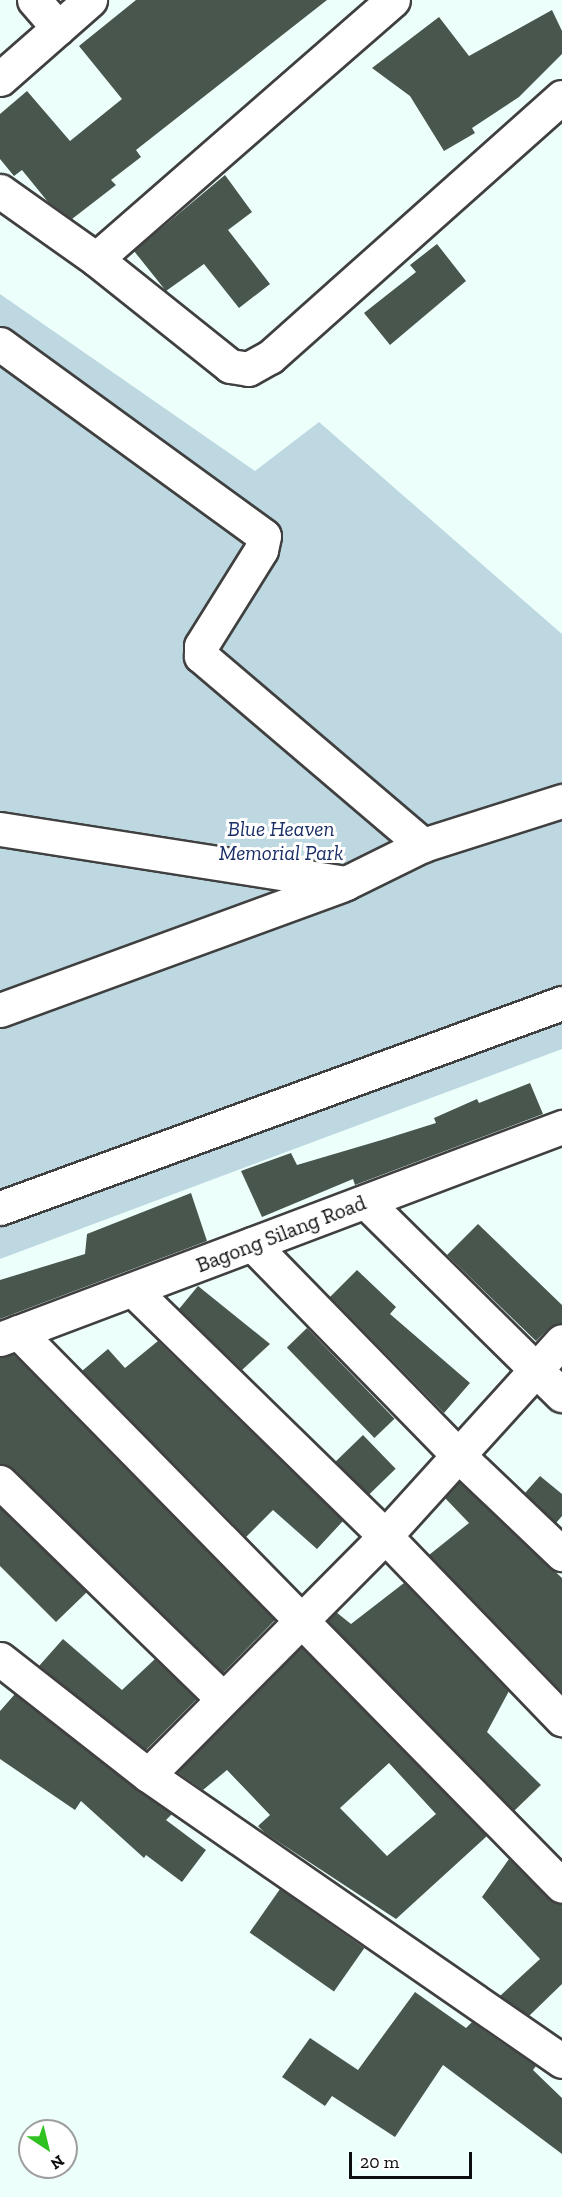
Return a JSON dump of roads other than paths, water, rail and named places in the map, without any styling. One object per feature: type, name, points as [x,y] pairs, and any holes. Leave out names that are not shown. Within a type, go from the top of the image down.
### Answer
[{"type":"street","points":[[34,0],[58,28]]},
{"type":"street","points":[[0,79],[90,0]]},
{"type":"street","points":[[96,259],[393,0]]},
{"type":"street","points":[[0,191],[96,259],[230,366],[248,369],[270,357],[562,97]]},
{"type":"street","points":[[0,344],[264,536],[261,550],[201,646],[201,656],[423,845]]},
{"type":"street","points":[[0,1010],[346,883],[423,845],[561,808]]},
{"type":"street","points":[[0,829],[346,883]]},
{"type":"street","points":[[0,1208],[562,1003]]},
{"type":"street","name":"Bagong Silang Road","points":[[9,1336],[562,1127]]},
{"type":"street","points":[[366,1202],[562,1395]]},
{"type":"street","points":[[252,1245],[460,1457],[562,1554]]},
{"type":"street","points":[[133,1290],[386,1536],[562,1719]]},
{"type":"street","points":[[9,1336],[301,1623],[562,1886]]},
{"type":"street","points":[[148,1775],[386,1536],[460,1457],[562,1341]]},
{"type":"street","points":[[0,1482],[223,1699]]},
{"type":"street","points":[[0,1659],[148,1775],[562,2061]]},
{"type":"park label","name":"Blue Heaven Memorial Park","points":[[281,841]]}]
